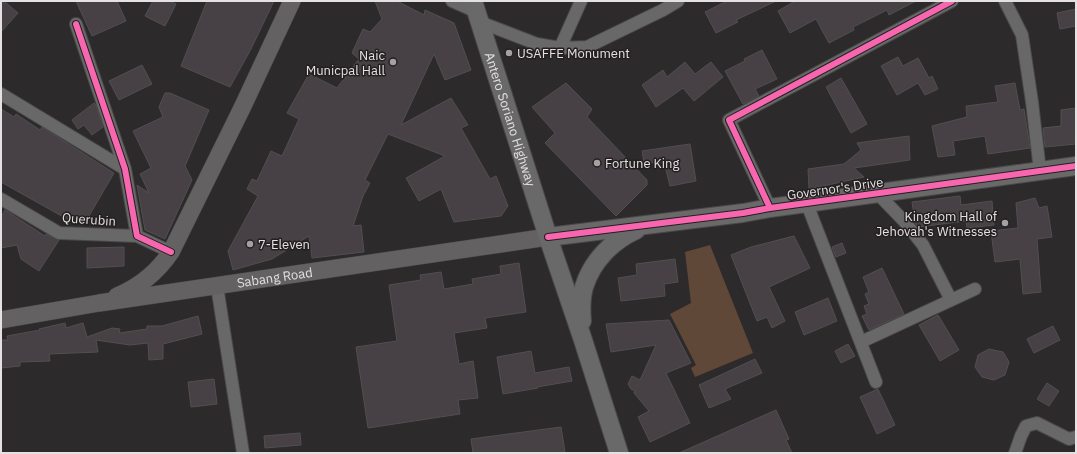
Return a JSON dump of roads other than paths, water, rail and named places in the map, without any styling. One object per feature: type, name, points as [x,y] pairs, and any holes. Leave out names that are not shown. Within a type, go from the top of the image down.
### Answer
[{"type":"main road","points":[[99,303],[125,292],[139,284],[161,266],[171,252],[243,106],[292,1]]},
{"type":"main road","name":"Antero Soriano Highway","points":[[477,12],[548,237]]},
{"type":"main road","name":"Governor's Drive","points":[[548,237],[743,213],[1076,166]]},
{"type":"main road","points":[[583,340],[582,299],[584,287],[589,275],[596,262],[606,250],[619,240],[644,226]]},
{"type":"main road","points":[[548,237],[619,453]]},
{"type":"main road","name":"Sabang Road","points":[[1,320],[99,303],[548,237]]},
{"type":"street","points":[[452,1],[477,12],[537,44],[560,48],[587,47],[663,10],[678,1]]},
{"type":"street","points":[[560,48],[581,1]]},
{"type":"street","points":[[770,208],[729,120],[952,1]]},
{"type":"street","points":[[1005,1],[1022,35],[1040,171]]},
{"type":"street","points":[[76,24],[125,169],[136,236],[171,252]]},
{"type":"street","points":[[1,94],[125,169]]},
{"type":"street","points":[[877,194],[904,221],[922,245],[951,300]]},
{"type":"street","name":"Querubin","points":[[1,199],[60,233],[136,236]]},
{"type":"street","points":[[807,204],[876,382]]},
{"type":"street","points":[[218,286],[243,453]]},
{"type":"street","points":[[861,342],[975,289]]},
{"type":"street","points":[[1015,453],[1026,426],[1037,423],[1070,439],[1076,437]]},
{"type":"place","name":"USAFFE Monument","points":[[509,53]]},
{"type":"place","name":"Naic Municpal Hall","points":[[393,62]]},
{"type":"place","name":"Fortune King","points":[[597,163]]},
{"type":"place","name":"Kingdom Hall of Jehovah's Witnesses","points":[[1005,223]]},
{"type":"place","name":"7-Eleven","points":[[250,244]]}]
